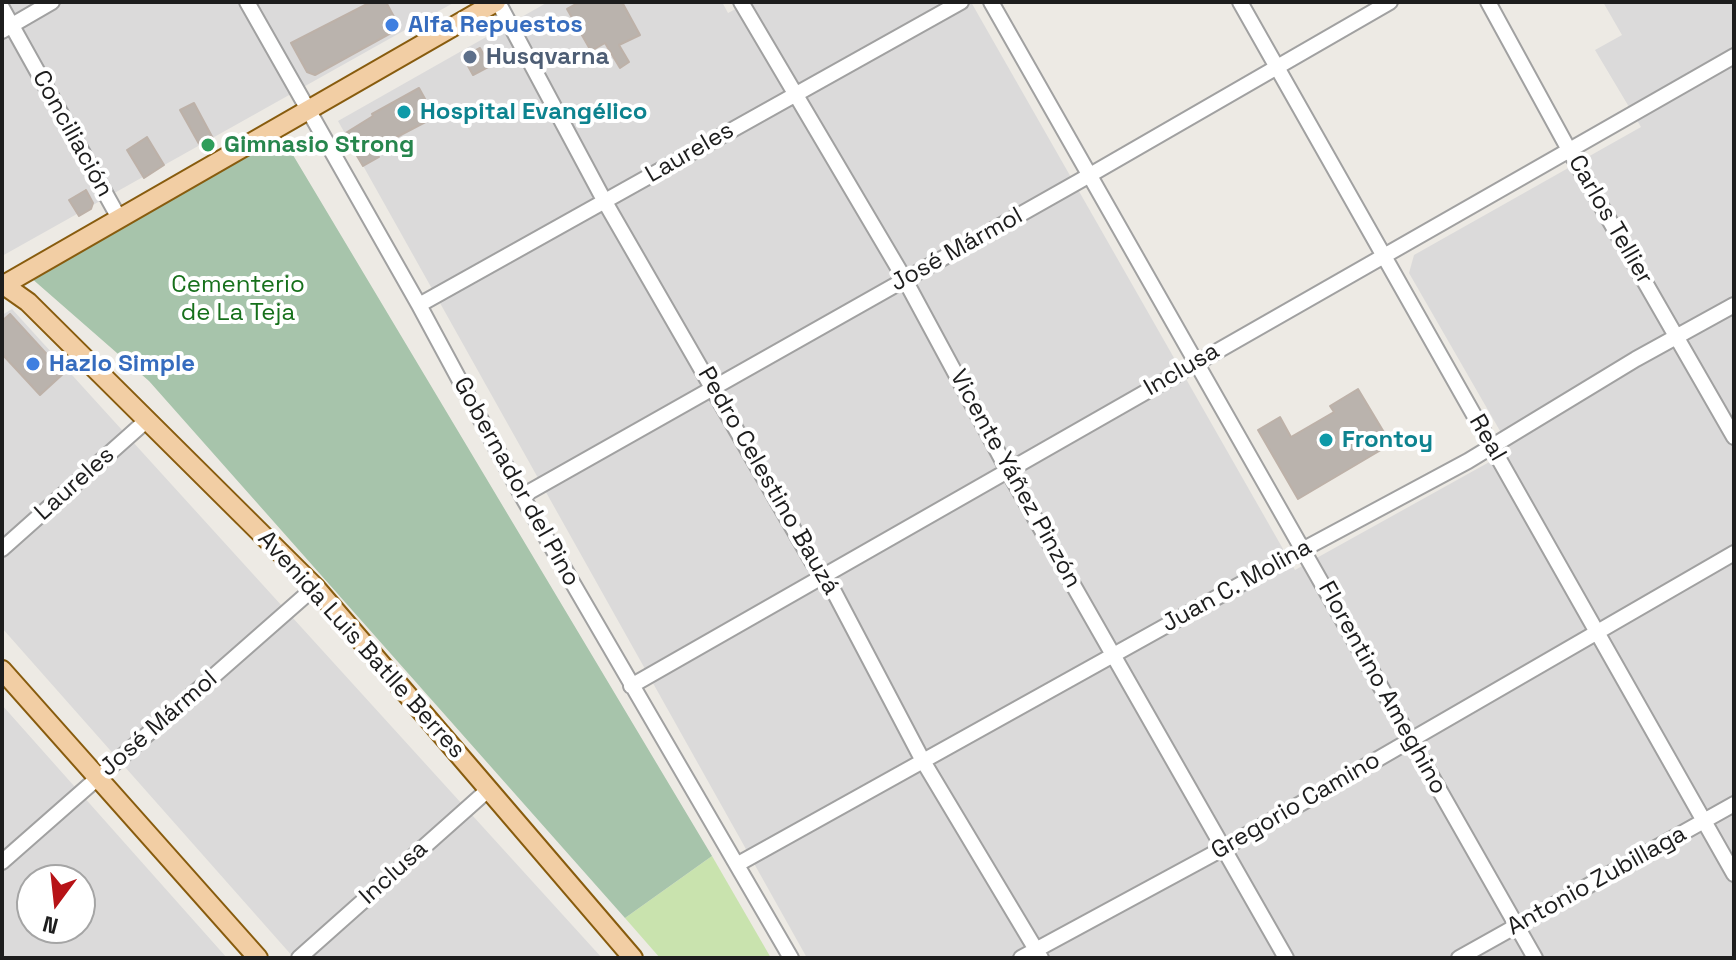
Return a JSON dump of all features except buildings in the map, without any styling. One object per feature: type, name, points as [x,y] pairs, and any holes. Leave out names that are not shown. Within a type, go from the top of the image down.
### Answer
[{"type":"main road","points":[[3,284],[497,2]]},
{"type":"main road","name":"Avenida Luis Batlle Berres","points":[[3,284],[28,302],[315,587],[633,958]]},
{"type":"main road","points":[[2,670],[258,958]]},
{"type":"street","points":[[7,28],[52,2]]},
{"type":"street","name":"Gobernador del Pino","points":[[247,2],[419,305],[522,496],[791,958]]},
{"type":"street","name":"Pedro Celestino Bauzá","points":[[497,2],[605,202],[823,576],[923,761],[1039,953]]},
{"type":"street","name":"Vicente Yáñez Pinzón","points":[[741,2],[904,278],[1007,469],[1286,958]]},
{"type":"street","name":"Laureles","points":[[419,305],[795,92],[961,2]]},
{"type":"street","name":"Florentino Ameghino","points":[[991,2],[1535,958]]},
{"type":"street","name":"Real","points":[[1240,2],[1734,874]]},
{"type":"street","name":"José Mármol","points":[[522,496],[1390,2]]},
{"type":"street","name":"Carlos Tellier","points":[[1488,2],[1734,437]]},
{"type":"street","name":"Conciliación","points":[[2,8],[7,28],[119,218]]},
{"type":"street","name":"Inclusa","points":[[631,686],[1734,56]]},
{"type":"street","name":"Juan C. Molina","points":[[738,864],[1468,461],[1734,305]]},
{"type":"street","name":"Laureles","points":[[2,549],[147,420]]},
{"type":"street","name":"Gregorio Camino","points":[[1021,958],[1039,953],[1224,848],[1734,553]]},
{"type":"street","name":"José Mármol","points":[[2,862],[315,587]]},
{"type":"street","name":"Inclusa","points":[[299,958],[489,789]]},
{"type":"street","name":"Antonio Zubillaga","points":[[1459,958],[1734,804]]},
{"type":"shaded area","points":[[2,2],[455,2],[2,256]]},
{"type":"shaded area","points":[[548,2],[722,2],[728,13],[749,2],[971,2],[1295,570],[1511,450],[1409,273],[1414,255],[1641,127],[1595,50],[1622,35],[1603,2],[1734,2],[1734,958],[807,958],[338,121]]},
{"type":"shaded area","points":[[12,309],[602,958],[294,958],[2,628],[2,315]]},
{"type":"shaded area","points":[[2,705],[227,958],[2,958]]},
{"type":"green space","name":"Cementerio de La Teja","points":[[281,135],[712,856],[625,918],[149,381],[30,277]]},
{"type":"green space","points":[[712,856],[771,958],[660,958],[625,918]]},
{"type":"place","name":"Alfa Repuestos","points":[[392,25]]},
{"type":"place","name":"Husqvarna","points":[[470,57]]},
{"type":"place","name":"Hospital Evangélico","points":[[404,112]]},
{"type":"place","name":"Gimnasio Strong","points":[[208,145]]},
{"type":"place","name":"Hazlo Simple","points":[[33,364]]},
{"type":"place","name":"Frontoy","points":[[1326,440]]}]
